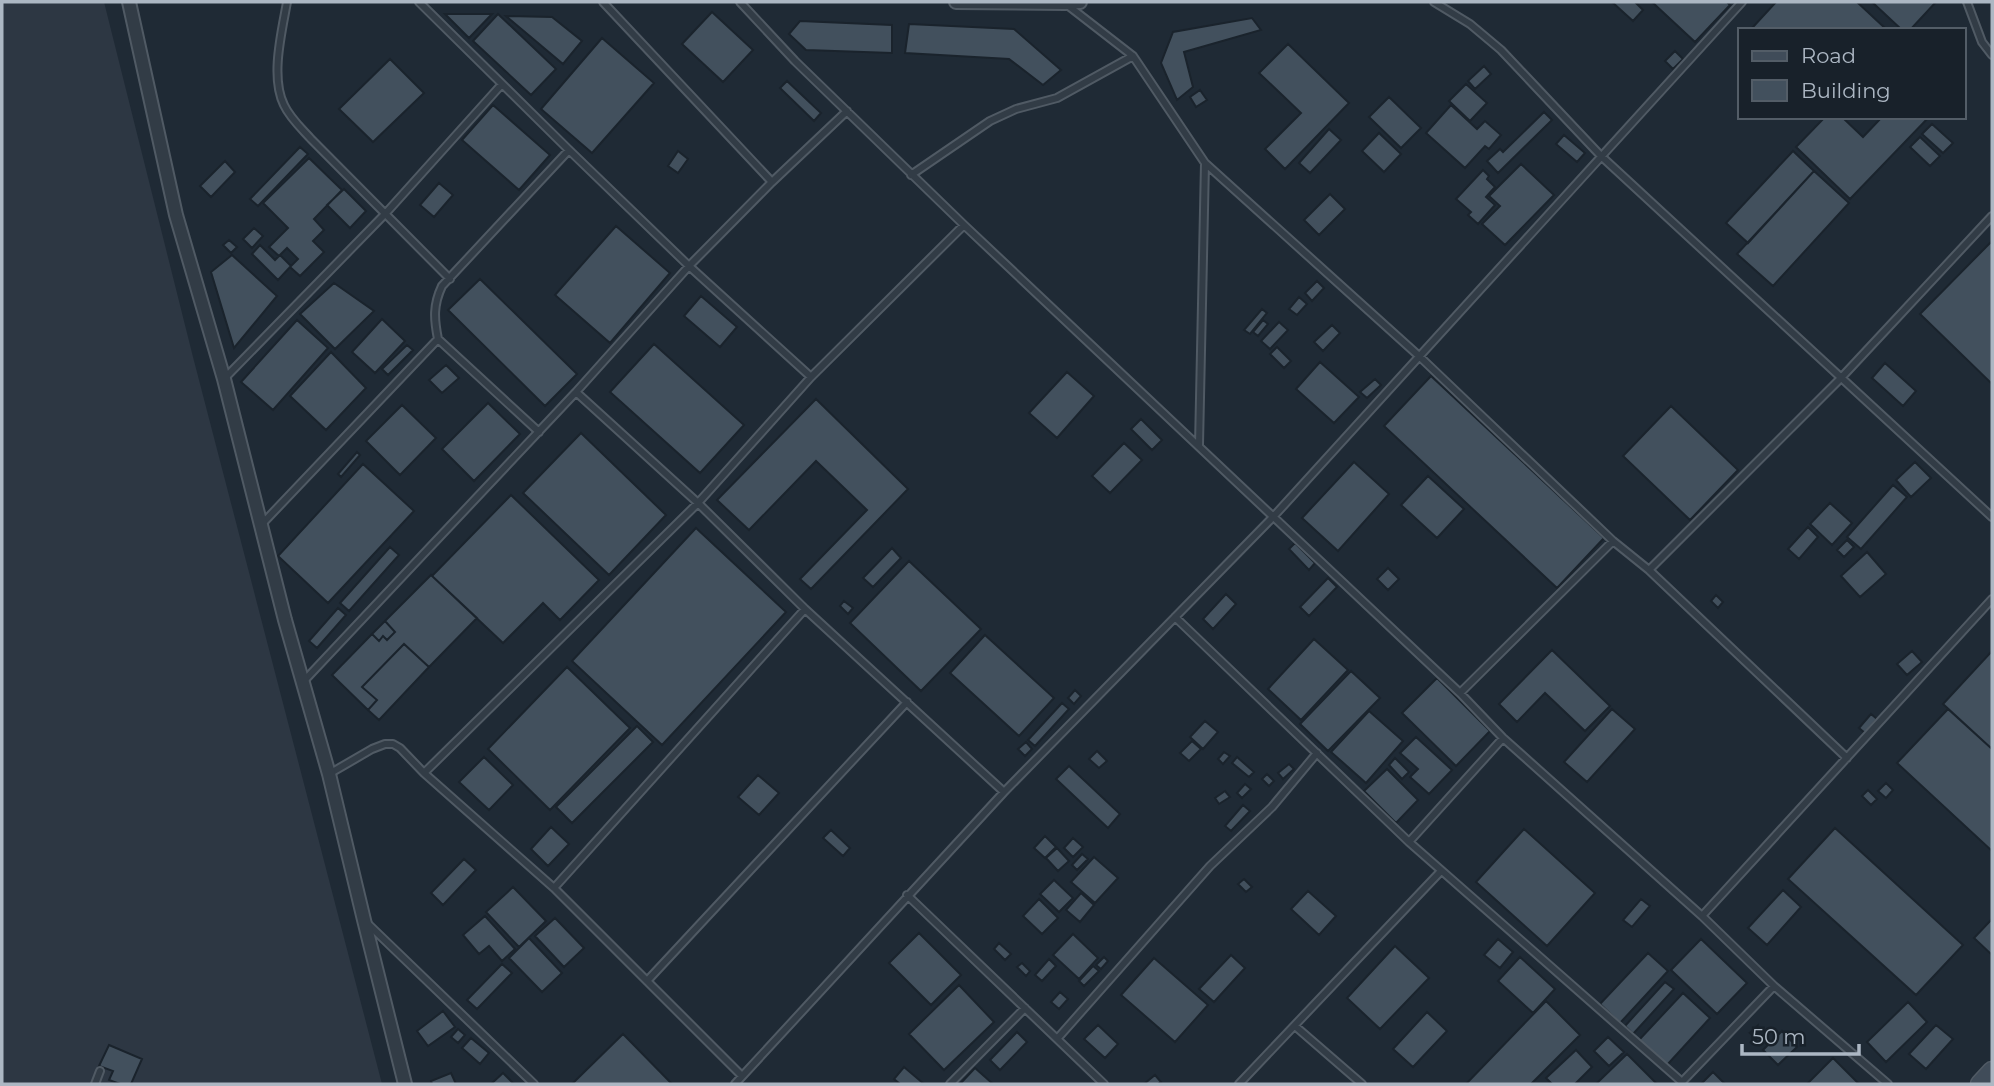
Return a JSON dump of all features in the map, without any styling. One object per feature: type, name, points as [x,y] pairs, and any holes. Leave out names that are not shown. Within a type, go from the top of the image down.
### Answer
[{"type":"street","points":[[129,2],[176,215],[224,379],[261,526],[330,774],[405,1084]]},
{"type":"street","points":[[956,2],[1080,2]]},
{"type":"street","points":[[1980,1084],[1992,1071]]},
{"type":"lane","points":[[286,2],[277,79],[282,102],[291,117],[311,139],[450,279]]},
{"type":"lane","points":[[419,2],[689,266],[811,377]]},
{"type":"lane","points":[[603,2],[772,182]]},
{"type":"lane","points":[[740,2],[795,61],[911,175],[1274,516],[1460,693],[1503,738],[1702,916],[1774,986],[1888,1084]]},
{"type":"lane","points":[[1434,2],[1470,24],[1501,50],[1601,156],[1992,517]]},
{"type":"lane","points":[[734,1084],[1004,792],[1274,516],[1742,2]]},
{"type":"lane","points":[[1967,2],[1982,42],[1992,55]]},
{"type":"lane","points":[[1065,3],[1133,56],[1205,163],[1419,356],[1847,758]]},
{"type":"lane","points":[[911,175],[990,121],[1016,109],[1057,98],[1133,56]]},
{"type":"lane","points":[[224,379],[386,213],[502,84]]},
{"type":"lane","points":[[303,682],[539,432],[689,266],[847,111]]},
{"type":"lane","points":[[539,432],[438,338],[434,320],[435,304],[442,286],[569,150]]},
{"type":"lane","points":[[1199,445],[1205,163]]},
{"type":"lane","points":[[1649,570],[1841,378],[1992,216]]},
{"type":"lane","points":[[424,773],[698,503],[811,377],[964,225]]},
{"type":"lane","points":[[261,526],[438,338]]},
{"type":"lane","points":[[576,392],[698,503],[805,609],[1004,792]]},
{"type":"lane","points":[[1460,693],[1613,541]]},
{"type":"lane","points":[[1702,916],[1992,599]]},
{"type":"lane","points":[[554,888],[805,609]]},
{"type":"lane","points":[[1175,617],[1409,842],[1681,1083],[1774,986]]},
{"type":"lane","points":[[646,981],[907,702]]},
{"type":"lane","points":[[1409,842],[1503,738]]},
{"type":"lane","points":[[330,774],[385,744],[400,748],[424,773],[554,888],[742,1076]]},
{"type":"lane","points":[[1057,1039],[1210,866],[1272,807],[1317,753]]},
{"type":"lane","points":[[1239,1084],[1441,871]]},
{"type":"lane","points":[[907,895],[1104,1084]]},
{"type":"lane","points":[[364,920],[534,1084]]},
{"type":"lane","points":[[950,1084],[1025,1008]]},
{"type":"lane","points":[[1295,1026],[1362,1084]]},
{"type":"lane","points":[[95,1084],[100,1071]]},
{"type":"shaded area","points":[[2,2],[104,2],[193,357],[382,1084],[2,1084]]},
{"type":"building","points":[[1612,2],[1635,2],[1643,10],[1633,21]]},
{"type":"building","points":[[1652,2],[1727,2],[1730,5],[1695,42]]},
{"type":"building","points":[[1776,2],[1857,2],[1885,28],[1754,28]]},
{"type":"building","points":[[1872,2],[1936,2],[1912,28],[1900,28]]},
{"type":"building","points":[[712,12],[753,50],[723,82],[682,44]]},
{"type":"building","points":[[445,14],[492,14],[469,38]]},
{"type":"building","points":[[498,14],[556,69],[531,95],[473,41]]},
{"type":"building","points":[[506,16],[552,17],[582,41],[563,64]]},
{"type":"building","points":[[1252,18],[1261,30],[1184,52],[1193,87],[1177,100],[1161,63],[1173,32]]},
{"type":"building","points":[[800,21],[892,25],[892,53],[806,50],[789,34]]},
{"type":"building","points":[[909,24],[1014,29],[1061,70],[1043,85],[1009,59],[905,53]]},
{"type":"building","points":[[602,38],[654,83],[592,153],[541,109]]},
{"type":"building","points":[[1288,44],[1349,103],[1285,169],[1265,149],[1301,113],[1259,73]]},
{"type":"building","points":[[1675,51],[1683,59],[1673,69],[1665,61]]},
{"type":"building","points":[[390,59],[424,93],[373,142],[339,109]]},
{"type":"building","points":[[1484,66],[1491,74],[1475,89],[1468,81]]},
{"type":"building","points":[[787,81],[821,113],[814,121],[780,88]]},
{"type":"building","points":[[1466,84],[1487,103],[1470,121],[1449,101]]},
{"type":"building","points":[[1200,90],[1207,100],[1196,107],[1190,97]]},
{"type":"building","points":[[1389,97],[1421,128],[1401,148],[1369,117]]},
{"type":"building","points":[[493,105],[550,155],[519,190],[462,140]]},
{"type":"building","points":[[1451,105],[1477,129],[1485,121],[1501,135],[1489,149],[1485,146],[1465,168],[1426,133]]},
{"type":"building","points":[[1544,112],[1552,120],[1498,173],[1487,161],[1500,149],[1503,152]]},
{"type":"building","points":[[1823,119],[1844,119],[1863,137],[1880,119],[1927,119],[1850,199],[1796,147]]},
{"type":"building","points":[[1932,124],[1953,143],[1943,153],[1922,134]]},
{"type":"building","points":[[1329,129],[1341,140],[1310,173],[1299,163]]},
{"type":"building","points":[[1379,133],[1401,154],[1384,172],[1362,151]]},
{"type":"building","points":[[1564,135],[1585,153],[1577,162],[1556,144]]},
{"type":"building","points":[[1920,137],[1940,156],[1930,166],[1910,147]]},
{"type":"building","points":[[300,147],[308,154],[258,206],[250,199]]},
{"type":"building","points":[[678,151],[688,159],[678,173],[668,166]]},
{"type":"building","points":[[1793,151],[1814,171],[1748,243],[1726,223]]},
{"type":"building","points":[[309,158],[342,190],[314,219],[324,230],[313,241],[324,252],[300,276],[290,267],[298,259],[287,248],[279,256],[269,247],[288,228],[263,203]]},
{"type":"building","points":[[225,161],[235,172],[211,197],[200,186]]},
{"type":"building","points":[[1521,164],[1554,195],[1505,245],[1482,224],[1500,206],[1489,196]]},
{"type":"building","points":[[1483,170],[1495,187],[1486,197],[1495,205],[1478,224],[1468,215],[1471,212],[1456,199]]},
{"type":"building","points":[[1814,171],[1849,203],[1773,286],[1737,254]]},
{"type":"building","points":[[439,183],[453,195],[434,217],[420,205]]},
{"type":"building","points":[[344,189],[366,211],[350,228],[327,205]]},
{"type":"building","points":[[1330,194],[1345,209],[1319,235],[1304,220]]},
{"type":"building","points":[[616,226],[670,273],[610,343],[555,295]]},
{"type":"building","points":[[254,228],[263,236],[252,248],[243,239]]},
{"type":"building","points":[[229,240],[237,247],[231,253],[223,245]]},
{"type":"building","points":[[1992,241],[1992,384],[1920,314]]},
{"type":"building","points":[[260,245],[275,260],[280,255],[291,266],[278,280],[252,254]]},
{"type":"building","points":[[232,255],[277,296],[234,348],[211,272]]},
{"type":"building","points":[[480,279],[577,374],[545,406],[448,310]]},
{"type":"building","points":[[1317,281],[1324,288],[1312,301],[1305,293]]},
{"type":"building","points":[[334,283],[374,311],[335,349],[300,314]]},
{"type":"building","points":[[701,296],[737,327],[720,347],[684,316]]},
{"type":"building","points":[[1299,297],[1307,304],[1297,315],[1289,309]]},
{"type":"building","points":[[1262,309],[1267,313],[1250,334],[1244,330]]},
{"type":"building","points":[[382,319],[405,341],[375,373],[352,352]]},
{"type":"building","points":[[297,320],[328,348],[273,410],[241,382]]},
{"type":"building","points":[[1263,320],[1268,324],[1258,336],[1253,332]]},
{"type":"building","points":[[1279,322],[1288,330],[1270,349],[1261,341]]},
{"type":"building","points":[[1332,325],[1340,333],[1323,351],[1314,342]]},
{"type":"building","points":[[654,344],[744,425],[700,473],[610,392]]},
{"type":"building","points":[[407,345],[413,350],[388,375],[382,369]]},
{"type":"building","points":[[1277,347],[1291,361],[1284,368],[1270,354]]},
{"type":"building","points":[[331,352],[366,388],[326,430],[290,396]]},
{"type":"building","points":[[1320,362],[1359,397],[1334,423],[1296,389]]},
{"type":"building","points":[[1885,363],[1916,391],[1903,406],[1872,378]]},
{"type":"building","points":[[446,365],[459,378],[442,393],[429,380]]},
{"type":"building","points":[[1067,372],[1094,396],[1057,438],[1029,413]]},
{"type":"building","points":[[1431,376],[1604,538],[1557,588],[1384,426]]},
{"type":"building","points":[[1375,379],[1381,385],[1367,398],[1360,392]]},
{"type":"building","points":[[816,399],[908,489],[811,589],[800,579],[867,510],[816,461],[749,530],[717,500]]},
{"type":"building","points":[[488,403],[520,434],[474,481],[442,449]]},
{"type":"building","points":[[402,405],[436,438],[400,475],[366,441]]},
{"type":"building","points":[[1671,406],[1738,470],[1690,520],[1623,456]]},
{"type":"building","points":[[1141,419],[1162,440],[1152,450],[1131,429]]},
{"type":"building","points":[[581,433],[666,515],[609,575],[523,493]]},
{"type":"building","points":[[1124,443],[1142,460],[1110,493],[1092,476]]},
{"type":"building","points":[[357,452],[360,455],[341,477],[338,474]]},
{"type":"building","points":[[1354,462],[1389,494],[1338,551],[1302,518]]},
{"type":"building","points":[[1915,462],[1931,478],[1911,497],[1896,480]]},
{"type":"building","points":[[363,464],[414,511],[328,603],[278,556]]},
{"type":"building","points":[[1428,476],[1464,509],[1437,538],[1401,505]]},
{"type":"building","points":[[1893,485],[1907,497],[1861,549],[1847,537]]},
{"type":"building","points":[[511,495],[599,580],[560,620],[543,603],[503,643],[432,576]]},
{"type":"building","points":[[1830,503],[1852,523],[1832,545],[1810,524]]},
{"type":"building","points":[[1808,527],[1818,537],[1799,559],[1788,549]]},
{"type":"building","points":[[696,528],[786,612],[662,745],[572,661]]},
{"type":"building","points":[[1847,540],[1854,547],[1844,557],[1837,550]]},
{"type":"building","points":[[1295,543],[1315,563],[1309,570],[1289,549]]},
{"type":"building","points":[[390,547],[399,555],[349,611],[340,603]]},
{"type":"building","points":[[892,548],[901,558],[873,587],[863,578]]},
{"type":"building","points":[[1867,552],[1886,574],[1860,597],[1841,576]]},
{"type":"building","points":[[909,561],[981,629],[921,691],[850,623]]},
{"type":"building","points":[[1388,568],[1399,579],[1388,590],[1377,579]]},
{"type":"building","points":[[431,575],[477,618],[429,667],[404,644],[362,687],[377,700],[368,710],[332,675],[372,634],[379,641],[383,636],[387,640],[395,632],[385,621]]},
{"type":"building","points":[[1328,578],[1337,587],[1309,616],[1300,607]]},
{"type":"building","points":[[1226,594],[1236,604],[1213,629],[1203,619]]},
{"type":"building","points":[[1716,595],[1723,602],[1718,608],[1711,601]]},
{"type":"building","points":[[844,601],[853,608],[848,614],[840,606]]},
{"type":"building","points":[[338,608],[346,615],[317,648],[309,641]]},
{"type":"building","points":[[385,621],[395,632],[387,640],[383,636],[379,641],[372,634]]},
{"type":"building","points":[[985,635],[1054,698],[1019,736],[950,673]]},
{"type":"building","points":[[1314,639],[1348,670],[1301,720],[1268,689]]},
{"type":"building","points":[[404,644],[429,667],[379,720],[368,710],[377,700],[362,687]]},
{"type":"building","points":[[1552,650],[1610,706],[1585,731],[1545,693],[1517,722],[1499,704]]},
{"type":"building","points":[[1912,651],[1922,662],[1907,675],[1897,664]]},
{"type":"building","points":[[1992,651],[1992,749],[1943,704]]},
{"type":"building","points":[[567,667],[630,728],[550,810],[488,749]]},
{"type":"building","points":[[1351,671],[1380,698],[1328,751],[1300,724]]},
{"type":"building","points":[[1437,678],[1490,731],[1456,766],[1402,713]]},
{"type":"building","points":[[1075,690],[1081,696],[1074,704],[1068,698]]},
{"type":"building","points":[[1062,703],[1069,709],[1035,746],[1028,740]]},
{"type":"building","points":[[1612,709],[1635,729],[1587,782],[1564,762]]},
{"type":"building","points":[[1948,709],[1992,749],[1992,851],[1897,763]]},
{"type":"building","points":[[1369,711],[1403,741],[1366,783],[1331,752]]},
{"type":"building","points":[[1871,714],[1877,719],[1865,733],[1859,728]]},
{"type":"building","points":[[1205,721],[1218,732],[1203,749],[1190,737]]},
{"type":"building","points":[[637,726],[653,742],[572,823],[556,807]]},
{"type":"building","points":[[1416,737],[1452,770],[1429,794],[1410,777],[1418,769],[1400,753]]},
{"type":"building","points":[[1192,741],[1201,749],[1189,761],[1180,753]]},
{"type":"building","points":[[1026,742],[1032,749],[1025,756],[1018,749]]},
{"type":"building","points":[[1097,751],[1107,761],[1099,768],[1089,759]]},
{"type":"building","points":[[1224,752],[1230,756],[1223,764],[1218,759]]},
{"type":"building","points":[[484,757],[513,785],[489,810],[459,782]]},
{"type":"building","points":[[1237,757],[1254,772],[1249,777],[1232,763]]},
{"type":"building","points":[[1395,758],[1409,772],[1402,779],[1389,765]]},
{"type":"building","points":[[1289,764],[1294,769],[1283,779],[1278,773]]},
{"type":"building","points":[[1069,766],[1120,814],[1108,828],[1056,779]]},
{"type":"building","points":[[1387,769],[1418,800],[1396,823],[1364,791]]},
{"type":"building","points":[[1267,774],[1274,781],[1269,786],[1262,779]]},
{"type":"building","points":[[758,775],[779,793],[759,815],[738,797]]},
{"type":"building","points":[[1886,783],[1893,790],[1886,798],[1878,791]]},
{"type":"building","points":[[1245,784],[1251,789],[1242,798],[1237,793]]},
{"type":"building","points":[[1868,790],[1877,799],[1871,805],[1862,796]]},
{"type":"building","points":[[1225,791],[1230,797],[1219,804],[1215,798]]},
{"type":"building","points":[[1243,805],[1250,811],[1231,831],[1225,826]]},
{"type":"building","points":[[551,827],[569,844],[548,866],[531,849]]},
{"type":"building","points":[[1835,828],[1963,945],[1916,995],[1788,879]]},
{"type":"building","points":[[1524,829],[1595,893],[1547,946],[1476,882]]},
{"type":"building","points":[[831,830],[850,848],[843,856],[823,838]]},
{"type":"building","points":[[1045,836],[1056,847],[1045,858],[1034,848]]},
{"type":"building","points":[[1073,838],[1083,847],[1073,857],[1064,848]]},
{"type":"building","points":[[1057,848],[1069,861],[1058,871],[1046,858]]},
{"type":"building","points":[[1082,854],[1088,859],[1077,870],[1072,865]]},
{"type":"building","points":[[1094,857],[1118,878],[1095,903],[1071,882]]},
{"type":"building","points":[[464,859],[476,870],[443,905],[431,893]]},
{"type":"building","points":[[1244,879],[1252,887],[1246,892],[1238,884]]},
{"type":"building","points":[[1054,880],[1073,898],[1059,912],[1040,894]]},
{"type":"building","points":[[513,887],[546,921],[519,947],[486,912]]},
{"type":"building","points":[[1783,890],[1801,907],[1767,945],[1748,928]]},
{"type":"building","points":[[1308,891],[1336,916],[1319,935],[1291,909]]},
{"type":"building","points":[[1081,893],[1094,905],[1080,922],[1066,910]]},
{"type":"building","points":[[1039,899],[1058,918],[1042,934],[1023,916]]},
{"type":"building","points":[[1641,899],[1650,906],[1632,927],[1623,920]]},
{"type":"building","points":[[485,916],[515,949],[502,961],[489,946],[479,954],[463,935]]},
{"type":"building","points":[[555,918],[584,948],[564,967],[535,936]]},
{"type":"building","points":[[1992,919],[1992,955],[1974,938]]},
{"type":"building","points":[[919,933],[961,975],[931,1005],[889,963]]},
{"type":"building","points":[[1073,934],[1098,958],[1079,979],[1053,955]]},
{"type":"building","points":[[529,938],[562,973],[542,992],[509,958]]},
{"type":"building","points":[[1498,939],[1513,952],[1500,968],[1484,955]]},
{"type":"building","points":[[1701,939],[1747,983],[1717,1014],[1671,970]]},
{"type":"building","points":[[999,943],[1011,954],[1005,960],[994,949]]},
{"type":"building","points":[[1395,946],[1429,978],[1380,1029],[1347,998]]},
{"type":"building","points":[[1648,953],[1668,971],[1620,1023],[1600,1004]]},
{"type":"building","points":[[1231,955],[1245,968],[1214,1002],[1199,989]]},
{"type":"building","points":[[1104,957],[1108,961],[1101,969],[1096,965]]},
{"type":"building","points":[[1520,957],[1555,989],[1533,1013],[1498,981]]},
{"type":"building","points":[[1154,958],[1208,1005],[1175,1042],[1121,995]]},
{"type":"building","points":[[1049,959],[1056,966],[1042,981],[1035,975]]},
{"type":"building","points":[[1022,963],[1030,971],[1026,976],[1017,967]]},
{"type":"building","points":[[502,964],[512,973],[477,1009],[467,1000]]},
{"type":"building","points":[[1093,966],[1099,971],[1084,986],[1079,981]]},
{"type":"building","points":[[1665,982],[1674,989],[1633,1034],[1625,1026]]},
{"type":"building","points":[[959,985],[994,1022],[944,1070],[909,1034]]},
{"type":"building","points":[[1060,992],[1068,999],[1059,1009],[1051,1002]]},
{"type":"building","points":[[1683,993],[1710,1018],[1667,1065],[1639,1040]]},
{"type":"building","points":[[1546,1001],[1580,1035],[1531,1084],[1466,1084]]},
{"type":"building","points":[[1908,1002],[1927,1022],[1886,1062],[1867,1042]]},
{"type":"building","points":[[443,1011],[455,1027],[428,1046],[417,1031]]},
{"type":"building","points":[[1427,1012],[1447,1031],[1413,1067],[1393,1049]]},
{"type":"building","points":[[1098,1025],[1118,1044],[1105,1058],[1084,1039]]},
{"type":"building","points":[[1936,1025],[1953,1039],[1926,1069],[1909,1054]]},
{"type":"building","points":[[458,1029],[465,1035],[458,1043],[451,1037]]},
{"type":"building","points":[[1782,1031],[1797,1047],[1778,1065],[1763,1050]]},
{"type":"building","points":[[1017,1032],[1027,1042],[1000,1070],[990,1060]]},
{"type":"building","points":[[623,1034],[672,1084],[572,1084]]},
{"type":"building","points":[[1608,1037],[1624,1052],[1609,1066],[1594,1051]]},
{"type":"building","points":[[471,1038],[489,1053],[480,1064],[462,1048]]},
{"type":"building","points":[[109,1045],[142,1059],[131,1084],[109,1080],[113,1071],[99,1066]]},
{"type":"building","points":[[1576,1050],[1592,1067],[1575,1084],[1552,1084],[1546,1078]]},
{"type":"building","points":[[1627,1054],[1657,1084],[1596,1084]]},
{"type":"building","points":[[1833,1058],[1859,1084],[1807,1084]]},
{"type":"building","points":[[904,1067],[924,1084],[900,1084],[894,1079]]},
{"type":"building","points":[[975,1068],[993,1084],[960,1084]]},
{"type":"building","points":[[1713,1072],[1725,1084],[1701,1084]]},
{"type":"building","points":[[451,1073],[456,1084],[432,1084],[431,1081]]},
{"type":"building","points":[[503,1073],[514,1084],[491,1084]]},
{"type":"building","points":[[1155,1075],[1161,1082],[1144,1084]]}]
